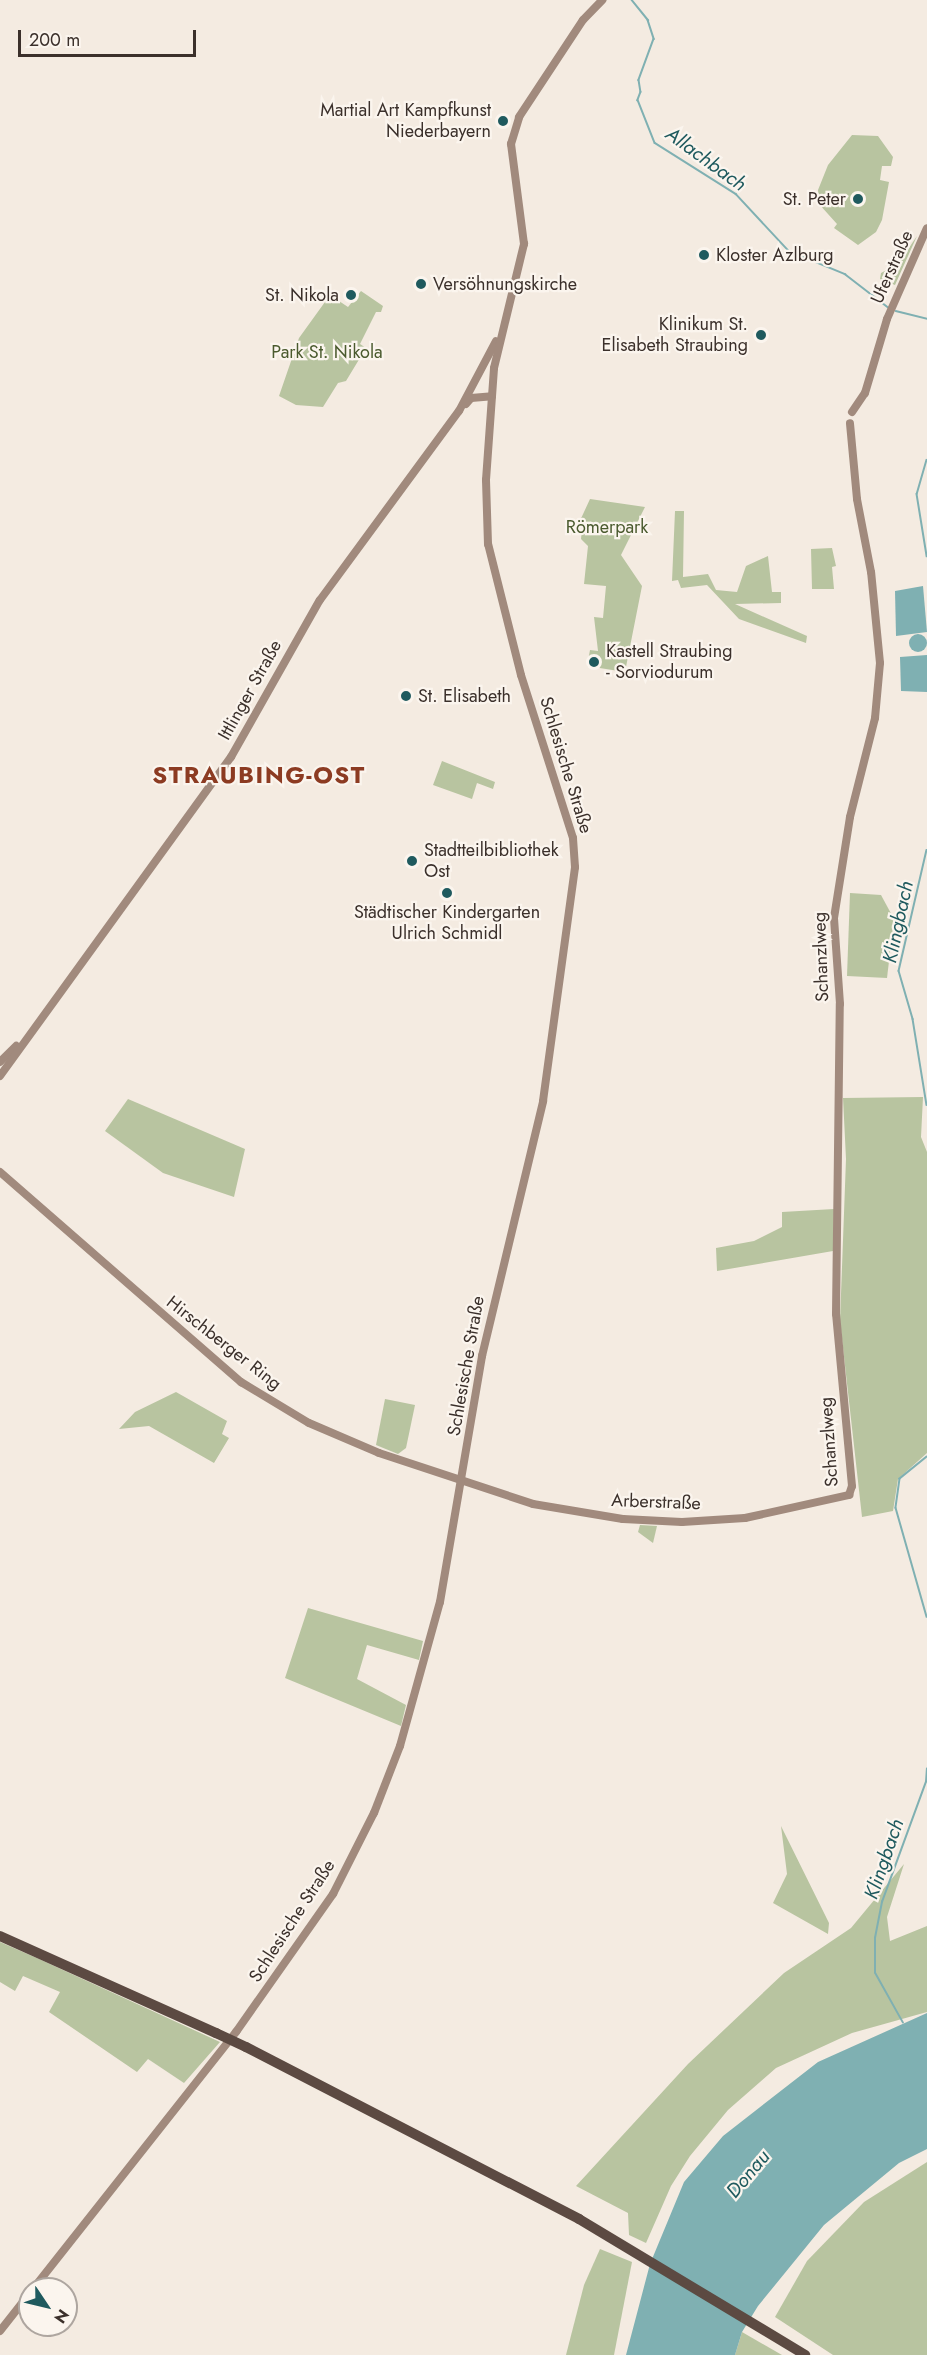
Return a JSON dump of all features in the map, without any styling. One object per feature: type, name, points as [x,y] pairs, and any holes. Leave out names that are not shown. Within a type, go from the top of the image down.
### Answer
[{"type":"highway","points":[[0,1936],[246,2047],[604,2234],[806,2355]]},
{"type":"street","name":"Ittlinger Straße","points":[[498,347],[524,244],[511,159],[513,132],[583,20],[602,0]]},
{"type":"street","name":"Uferstraße","points":[[849,423],[845,415],[853,410],[868,384],[886,319],[927,228]]},
{"type":"street","name":"Ittlinger Straße","points":[[459,411],[502,330]]},
{"type":"street","name":"Schlesische Straße","points":[[42,2277],[236,2032],[343,1877],[374,1814],[408,1723],[444,1585],[487,1334],[546,1087],[576,859],[573,838],[521,675],[490,557],[486,500],[492,396],[498,347]]},
{"type":"street","name":"Ittlinger Straße","points":[[0,1076],[23,1040],[200,802],[241,742],[320,600],[459,411],[471,398],[492,396]]},
{"type":"street","name":"Schanzlweg","points":[[849,423],[857,500],[871,572],[880,663],[876,718],[850,817],[834,918],[840,1004],[841,1184],[836,1314],[852,1486],[849,1495]]},
{"type":"street","name":"Ittlinger Straße","points":[[0,1062],[23,1040]]},
{"type":"street","name":"Hirschberger Ring","points":[[0,1172],[186,1338],[262,1396],[334,1435],[463,1483]]},
{"type":"street","name":"Arberstraße","points":[[463,1483],[555,1509],[663,1522],[745,1518],[849,1495]]},
{"type":"street","points":[[0,2331],[18,2308]]},
{"type":"green space","points":[[852,135],[878,136],[893,157],[891,166],[882,166],[880,180],[889,182],[882,220],[876,232],[858,245],[834,228],[837,224],[819,204],[818,190],[828,165]]},
{"type":"green space","points":[[917,236],[895,285],[880,279],[881,273],[898,264]]},
{"type":"green space","name":"Park St. Nikola","points":[[361,291],[383,306],[381,312],[376,312],[360,344],[366,348],[346,381],[338,383],[323,407],[296,405],[279,396],[299,338],[330,295],[348,307]]},
{"type":"green space","name":"Römerpark","points":[[590,499],[645,507],[621,555],[642,586],[625,672],[587,666],[590,650],[598,651],[594,617],[603,618],[606,586],[584,584],[588,546],[581,539],[582,528],[578,525]]},
{"type":"green space","points":[[675,511],[684,511],[683,577],[708,574],[716,590],[737,592],[746,566],[768,556],[772,592],[781,592],[781,603],[735,604],[807,636],[806,643],[739,619],[707,585],[681,588],[678,580],[672,581]]},
{"type":"green space","points":[[832,548],[836,566],[832,567],[834,589],[812,589],[811,549]]},
{"type":"green space","points":[[442,761],[495,782],[493,789],[477,783],[472,799],[433,785]]},
{"type":"green space","points":[[850,893],[881,895],[894,919],[887,978],[847,976]]},
{"type":"green space","points":[[923,1097],[921,1137],[927,1152],[927,1453],[898,1479],[893,1511],[862,1517],[840,1321],[846,1159],[843,1098]]},
{"type":"green space","points":[[128,1099],[245,1149],[234,1197],[163,1173],[105,1131]]},
{"type":"green space","points":[[834,1209],[833,1251],[717,1271],[716,1248],[754,1241],[782,1227],[782,1212]]},
{"type":"green space","points":[[176,1392],[227,1421],[222,1434],[229,1438],[214,1463],[149,1426],[119,1429],[135,1412]]},
{"type":"green space","points":[[385,1399],[415,1405],[406,1448],[398,1454],[376,1445]]},
{"type":"green space","points":[[640,1525],[657,1526],[653,1543],[638,1532]]},
{"type":"green space","points":[[308,1608],[423,1641],[419,1660],[367,1645],[357,1679],[406,1705],[401,1726],[285,1678]]},
{"type":"green space","points":[[781,1826],[829,1923],[828,1934],[773,1903],[787,1874]]},
{"type":"green space","points":[[904,1864],[887,1917],[890,1941],[927,1926],[927,2012],[852,2033],[776,2068],[728,2110],[690,2156],[671,2186],[646,2243],[629,2235],[628,2213],[576,2186],[688,2064],[784,1973],[851,1928]]},
{"type":"green space","points":[[0,1942],[220,2042],[184,2083],[148,2059],[137,2072],[49,2012],[60,1992],[23,1976],[15,1991],[0,1982]]},
{"type":"green space","points":[[927,2162],[927,2355],[833,2355],[775,2317],[807,2261],[864,2202]]},
{"type":"green space","points":[[600,2249],[632,2262],[614,2355],[566,2355],[584,2285]]},
{"type":"green space","points":[[742,2332],[782,2355],[735,2355]]},
{"type":"water","points":[[923,586],[927,632],[896,636],[895,591]]},
{"type":"water","points":[[918,634],[924,637],[927,643],[924,649],[918,652],[912,649],[909,643],[912,637]]},
{"type":"water","points":[[927,655],[927,692],[901,691],[900,657]]},
{"type":"water","name":"Donau","points":[[927,2013],[927,2149],[899,2163],[824,2225],[758,2306],[742,2332],[735,2355],[626,2355],[650,2264],[684,2182],[723,2136],[818,2062]]},
{"type":"waterway","name":"Allachbach","points":[[632,0],[648,20],[654,39],[639,80],[641,92],[638,100],[655,143],[736,194],[789,251],[845,274],[889,308]]},
{"type":"waterway","name":"Allachbach","points":[[896,311],[927,319]]},
{"type":"waterway","name":"Allachbach","points":[[927,460],[917,494],[927,556]]},
{"type":"waterway","name":"Klingbach","points":[[927,850],[899,971],[913,1019],[927,1105]]},
{"type":"waterway","name":"Klingbach","points":[[927,1457],[900,1479],[896,1508],[927,1617]]},
{"type":"waterway","name":"Klingbach","points":[[903,2023],[875,1973],[875,1938],[882,1902],[926,1782],[927,1769]]},
{"type":"place","name":"Martial Art Kampfkunst Niederbayern","points":[[503,121]]},
{"type":"place","name":"St. Peter","points":[[858,199]]},
{"type":"place","name":"Kloster Azlburg","points":[[704,255]]},
{"type":"place","name":"Versöhnungskirche","points":[[421,284]]},
{"type":"place","name":"St. Nikola","points":[[351,295]]},
{"type":"place","name":"Klinikum St. Elisabeth Straubing","points":[[761,335]]},
{"type":"place","name":"Kastell Straubing - Sorviodurum","points":[[594,662]]},
{"type":"place","name":"St. Elisabeth","points":[[406,696]]},
{"type":"place","name":"Stadtteilbibliothek Ost","points":[[412,861]]},
{"type":"place","name":"Städtischer Kindergarten Ulrich Schmidl","points":[[447,893]]},
{"type":"district","name":"STRAUBING-OST","points":[[259,775]]}]
